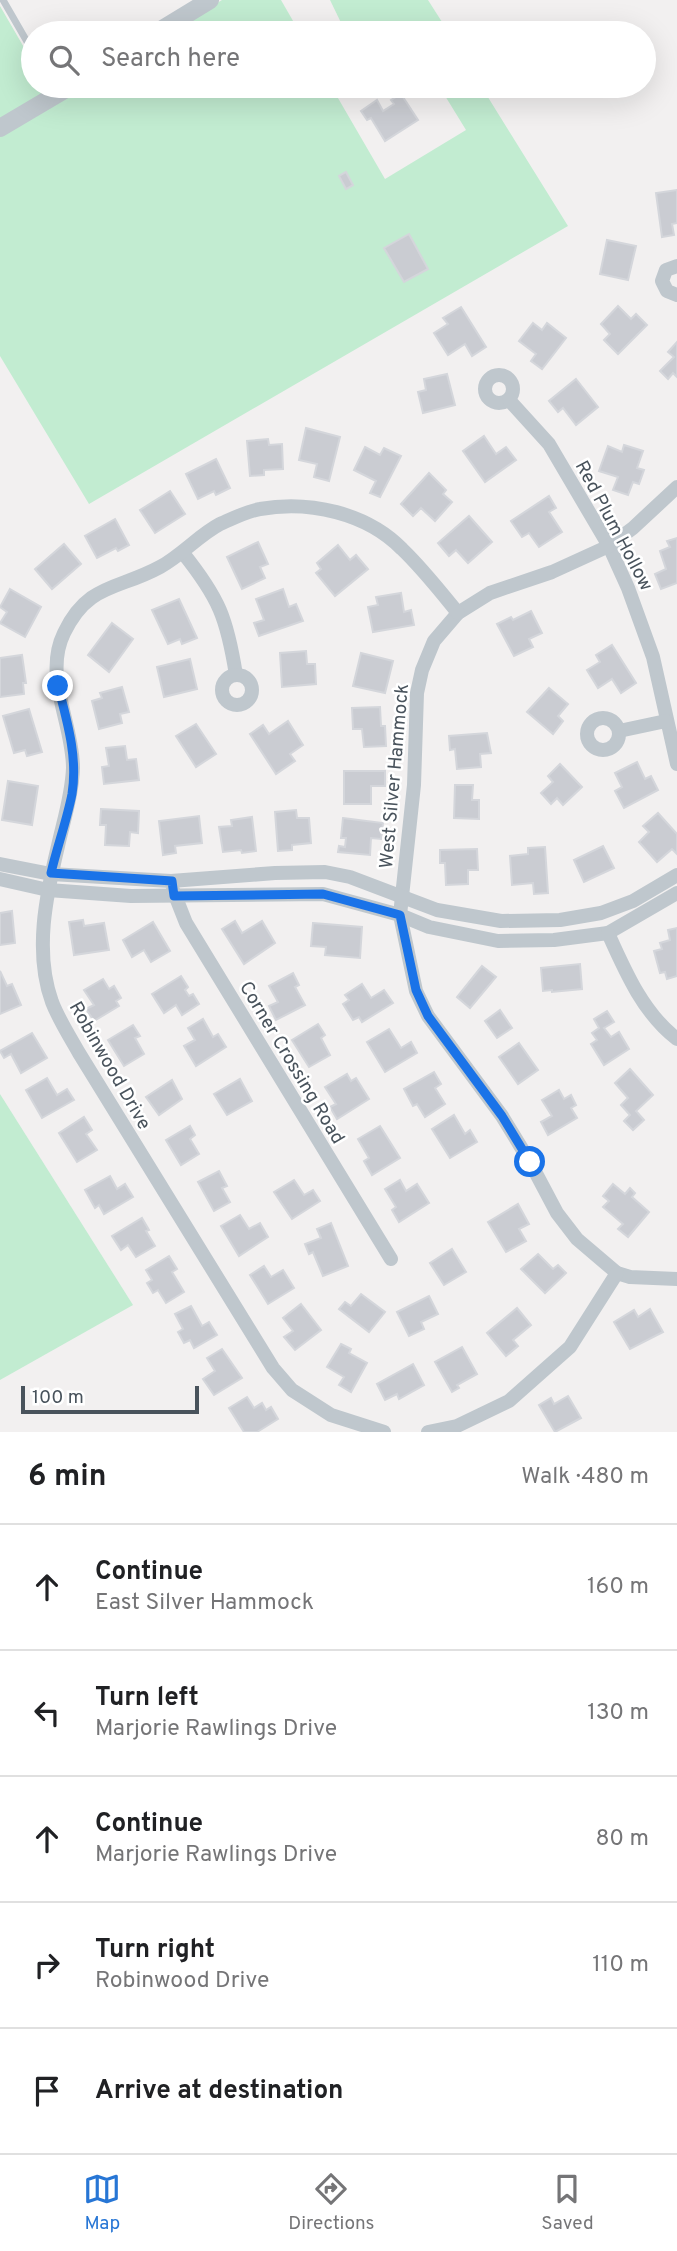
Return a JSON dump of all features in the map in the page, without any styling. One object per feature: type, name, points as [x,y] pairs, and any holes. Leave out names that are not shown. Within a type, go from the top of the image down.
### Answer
[{"type":"street","points":[[176,21],[211,0]]},
{"type":"street","points":[[0,128],[46,98]]},
{"type":"street","points":[[677,266],[666,270],[663,281],[667,291],[677,295]]},
{"type":"street","name":"Red Plum Hollow","points":[[509,400],[550,444],[609,546],[632,598],[653,657],[677,764]]},
{"type":"street","name":"West Silver Hammock","points":[[617,1272],[577,1240],[557,1213],[502,1116],[428,1016],[416,990],[400,915],[400,896],[406,869],[414,785],[417,693],[422,670],[434,641],[458,612],[497,590],[552,572],[609,546],[633,528],[677,486]]},
{"type":"street","name":"Robinwood Drive","points":[[381,1432],[331,1415],[292,1390],[273,1367],[79,1053],[53,1004],[47,983],[42,935],[51,873],[72,793],[72,746],[58,686],[57,650],[71,618],[97,592],[144,576],[183,553],[218,525],[257,509],[306,506],[340,513],[371,526],[401,547],[458,612]]},
{"type":"street","points":[[183,553],[207,583],[220,608],[230,636],[236,675]]},
{"type":"street","points":[[619,731],[666,721]]},
{"type":"street","points":[[0,863],[51,873],[173,888],[323,894],[400,915],[429,928],[498,941],[554,940],[608,933],[677,894]]},
{"type":"street","points":[[0,879],[48,890],[131,896],[275,873],[325,872],[350,877],[437,909],[501,921],[560,920],[601,913],[633,901],[677,875]]},
{"type":"street","name":"Corner Crossing Road","points":[[173,888],[186,923],[391,1259]]},
{"type":"street","points":[[608,933],[632,986],[677,1040]]},
{"type":"street","points":[[428,1432],[457,1426],[509,1401],[570,1347],[617,1272],[630,1278],[677,1279]]},
{"type":"lane","points":[[3,0],[21,31]]},
{"type":"green space","points":[[222,0],[281,0],[293,21],[188,21]]},
{"type":"green space","points":[[330,0],[428,0],[441,21],[340,21]]},
{"type":"green space","points":[[0,6],[21,42],[21,98],[39,98],[0,121]]},
{"type":"green space","points":[[63,98],[338,98],[385,179],[466,130],[446,98],[488,98],[568,226],[89,504],[0,356],[0,135]]},
{"type":"green space","points":[[0,1094],[133,1305],[0,1380]]},
{"type":"building","points":[[404,98],[418,120],[385,141],[371,118],[367,120],[361,111],[377,100],[383,111],[394,104],[391,100]]},
{"type":"building","points":[[346,172],[353,185],[346,189],[339,176]]},
{"type":"building","points":[[677,190],[677,223],[672,224],[674,235],[662,237],[656,193]]},
{"type":"building","points":[[409,234],[428,269],[404,282],[384,248]]},
{"type":"building","points":[[607,240],[636,246],[628,280],[600,274]]},
{"type":"building","points":[[618,306],[631,319],[636,314],[647,325],[618,354],[604,340],[610,334],[601,324]]},
{"type":"building","points":[[461,307],[486,347],[472,356],[465,344],[448,355],[434,333],[448,324],[443,318]]},
{"type":"building","points":[[533,323],[542,330],[547,323],[566,338],[542,369],[531,361],[536,354],[519,341]]},
{"type":"building","points":[[677,342],[677,377],[673,373],[668,379],[660,371],[674,357],[668,352]]},
{"type":"building","points":[[447,374],[455,405],[423,413],[418,392],[426,390],[424,379]]},
{"type":"building","points":[[576,379],[598,407],[576,425],[563,408],[558,412],[549,401]]},
{"type":"building","points":[[306,428],[340,437],[329,481],[314,477],[317,464],[299,460]]},
{"type":"building","points":[[484,436],[496,454],[506,447],[516,460],[485,482],[463,451]]},
{"type":"building","points":[[268,439],[269,445],[282,444],[283,469],[264,470],[264,475],[250,476],[247,441]]},
{"type":"building","points":[[624,445],[643,451],[637,468],[644,470],[639,484],[633,482],[628,495],[613,490],[618,477],[599,471],[608,446],[622,452]]},
{"type":"building","points":[[365,447],[380,455],[384,448],[401,456],[380,497],[370,493],[376,481],[354,470]]},
{"type":"building","points":[[216,459],[230,488],[216,495],[214,491],[198,499],[186,474]]},
{"type":"building","points":[[429,473],[446,490],[443,494],[452,502],[435,521],[421,508],[413,516],[401,504]]},
{"type":"building","points":[[170,491],[185,514],[155,533],[140,510]]},
{"type":"building","points":[[549,496],[556,508],[549,512],[562,532],[539,547],[529,533],[522,537],[511,521]]},
{"type":"building","points":[[469,516],[492,542],[468,563],[456,550],[449,556],[438,543]]},
{"type":"building","points":[[115,519],[129,545],[118,551],[116,548],[97,558],[85,536]]},
{"type":"building","points":[[677,538],[677,583],[661,589],[655,574],[666,569],[660,551],[670,547],[667,541]]},
{"type":"building","points":[[258,542],[268,564],[260,567],[265,578],[242,589],[227,557]]},
{"type":"building","points":[[64,544],[81,564],[52,589],[35,569]]},
{"type":"building","points":[[338,545],[350,560],[356,555],[368,569],[335,596],[316,573],[321,569],[317,563]]},
{"type":"building","points":[[10,589],[41,607],[25,637],[0,623],[7,612],[0,607]]},
{"type":"building","points":[[283,589],[289,607],[296,604],[303,621],[259,636],[254,623],[264,620],[256,599]]},
{"type":"building","points":[[401,593],[404,612],[411,610],[414,625],[373,632],[368,607],[378,605],[376,597]]},
{"type":"building","points":[[179,599],[197,638],[182,644],[180,639],[168,644],[152,610]]},
{"type":"building","points":[[531,611],[542,633],[529,639],[533,647],[514,656],[497,624]]},
{"type":"building","points":[[112,623],[133,639],[109,672],[88,655]]},
{"type":"building","points":[[612,645],[636,683],[621,693],[612,679],[598,688],[587,670],[600,662],[596,655]]},
{"type":"building","points":[[306,651],[307,664],[315,664],[316,684],[282,687],[280,653]]},
{"type":"building","points":[[361,653],[393,661],[385,693],[353,686]]},
{"type":"building","points":[[22,655],[26,683],[23,683],[24,694],[0,697],[0,658]]},
{"type":"building","points":[[190,659],[197,689],[164,697],[157,667]]},
{"type":"building","points":[[122,687],[129,712],[120,714],[122,723],[99,729],[92,701],[102,698],[100,693]]},
{"type":"building","points":[[549,688],[568,704],[558,716],[563,721],[553,734],[527,712]]},
{"type":"building","points":[[380,707],[386,746],[364,747],[362,729],[353,729],[352,708]]},
{"type":"building","points":[[29,709],[42,752],[27,756],[25,750],[14,753],[3,716]]},
{"type":"building","points":[[288,721],[303,745],[290,754],[295,761],[276,774],[250,734],[263,725],[269,734]]},
{"type":"building","points":[[196,724],[216,754],[196,767],[176,736]]},
{"type":"building","points":[[487,733],[491,753],[480,754],[481,767],[457,769],[455,749],[450,750],[449,736]]},
{"type":"building","points":[[125,746],[127,760],[136,759],[139,780],[104,784],[102,767],[109,766],[106,748]]},
{"type":"building","points":[[637,762],[645,779],[651,776],[658,790],[624,808],[615,791],[622,787],[615,773]]},
{"type":"building","points":[[560,764],[582,787],[563,805],[557,798],[551,804],[541,793],[553,782],[548,776]]},
{"type":"building","points":[[344,771],[385,771],[385,786],[371,786],[371,804],[344,804]]},
{"type":"building","points":[[8,781],[38,786],[32,825],[2,820]]},
{"type":"building","points":[[455,785],[473,785],[472,800],[479,800],[479,819],[454,818]]},
{"type":"building","points":[[101,809],[139,811],[138,833],[130,832],[129,846],[105,845],[106,825],[100,825]]},
{"type":"building","points":[[296,810],[297,818],[309,818],[311,843],[292,845],[292,850],[278,851],[275,812]]},
{"type":"building","points":[[658,813],[677,834],[677,854],[672,849],[657,862],[639,842],[649,832],[643,826]]},
{"type":"building","points":[[199,816],[202,843],[175,846],[176,853],[163,855],[159,821]]},
{"type":"building","points":[[252,817],[256,851],[223,852],[219,827],[232,826],[231,820]]},
{"type":"building","points":[[343,818],[383,823],[381,839],[371,838],[370,855],[338,852],[339,846],[345,847],[346,838],[341,838]]},
{"type":"building","points":[[603,846],[614,868],[584,882],[574,860]]},
{"type":"building","points":[[545,847],[548,893],[534,894],[533,883],[512,885],[510,856],[528,854],[528,848]]},
{"type":"building","points":[[477,849],[478,870],[468,870],[468,884],[446,885],[445,863],[440,863],[440,850]]},
{"type":"building","points":[[12,911],[15,943],[0,945],[0,913]]},
{"type":"building","points":[[83,920],[84,926],[104,923],[109,950],[74,955],[69,922]]},
{"type":"building","points":[[235,921],[242,933],[262,921],[275,943],[244,964],[222,929]]},
{"type":"building","points":[[153,922],[170,951],[151,962],[144,950],[132,957],[123,940]]},
{"type":"building","points":[[313,923],[362,927],[360,958],[325,955],[326,947],[311,946]]},
{"type":"building","points":[[677,928],[677,976],[667,979],[665,972],[660,973],[654,951],[662,949],[660,943],[670,940],[668,930]]},
{"type":"building","points":[[580,964],[582,989],[543,991],[541,968]]},
{"type":"building","points":[[482,966],[496,977],[470,1008],[457,997]]},
{"type":"building","points":[[0,971],[7,986],[12,984],[21,1005],[0,1014]]},
{"type":"building","points":[[293,973],[299,985],[295,987],[305,1005],[276,1020],[269,1006],[278,1002],[269,986]]},
{"type":"building","points":[[181,976],[188,987],[185,990],[189,996],[193,994],[199,1004],[182,1015],[176,1005],[164,1013],[152,994]]},
{"type":"building","points":[[103,979],[109,989],[114,986],[121,998],[116,1001],[119,1006],[94,1021],[86,1009],[94,1005],[84,990]]},
{"type":"building","points":[[362,984],[371,998],[384,990],[393,1003],[362,1022],[359,1017],[353,1020],[343,1004],[349,1000],[345,995]]},
{"type":"building","points":[[500,1010],[512,1028],[497,1038],[485,1021]]},
{"type":"building","points":[[607,1011],[614,1022],[604,1028],[611,1037],[619,1032],[629,1049],[604,1065],[591,1044],[597,1040],[592,1033],[599,1028],[594,1019]]},
{"type":"building","points":[[203,1019],[213,1037],[218,1034],[226,1047],[196,1066],[184,1046],[195,1040],[188,1028]]},
{"type":"building","points":[[318,1024],[325,1035],[321,1038],[330,1055],[309,1067],[292,1040]]},
{"type":"building","points":[[133,1025],[140,1036],[135,1038],[144,1054],[124,1066],[108,1040]]},
{"type":"building","points":[[389,1029],[401,1048],[411,1042],[417,1053],[385,1072],[367,1042]]},
{"type":"building","points":[[32,1033],[47,1058],[21,1073],[11,1054],[4,1058],[0,1051]]},
{"type":"building","points":[[519,1043],[538,1070],[518,1084],[499,1057]]},
{"type":"building","points":[[630,1069],[653,1095],[636,1111],[644,1120],[633,1130],[624,1121],[630,1115],[621,1105],[628,1098],[615,1083]]},
{"type":"building","points":[[434,1072],[441,1084],[435,1088],[445,1104],[425,1117],[417,1104],[413,1106],[404,1089]]},
{"type":"building","points":[[347,1074],[351,1081],[356,1078],[369,1099],[337,1119],[330,1107],[336,1104],[325,1087]]},
{"type":"building","points":[[47,1078],[57,1095],[67,1089],[74,1100],[42,1118],[26,1090]]},
{"type":"building","points":[[240,1079],[252,1101],[227,1115],[214,1094]]},
{"type":"building","points":[[172,1080],[182,1099],[159,1115],[146,1097]]},
{"type":"building","points":[[559,1090],[564,1099],[571,1095],[576,1105],[571,1108],[577,1118],[548,1135],[541,1122],[552,1116],[542,1100]]},
{"type":"building","points":[[454,1115],[465,1134],[470,1130],[477,1142],[450,1158],[432,1129]]},
{"type":"building","points":[[84,1117],[92,1130],[86,1134],[97,1150],[77,1162],[59,1133]]},
{"type":"building","points":[[190,1126],[195,1135],[190,1139],[199,1154],[181,1165],[166,1140]]},
{"type":"building","points":[[380,1126],[400,1158],[372,1175],[364,1161],[369,1158],[358,1139]]},
{"type":"building","points":[[219,1171],[227,1186],[222,1188],[230,1202],[214,1211],[198,1182]]},
{"type":"building","points":[[110,1176],[117,1189],[125,1184],[133,1197],[104,1214],[99,1205],[95,1208],[85,1190]]},
{"type":"building","points":[[294,1180],[304,1195],[313,1190],[320,1201],[292,1219],[274,1192]]},
{"type":"building","points":[[400,1180],[406,1191],[417,1184],[429,1203],[399,1222],[392,1210],[396,1207],[385,1189]]},
{"type":"building","points":[[613,1184],[625,1194],[630,1188],[635,1193],[632,1197],[649,1212],[628,1237],[618,1229],[623,1224],[603,1207],[609,1201],[603,1196]]},
{"type":"building","points":[[518,1204],[529,1224],[519,1229],[526,1241],[506,1252],[488,1222]]},
{"type":"building","points":[[240,1215],[249,1229],[260,1223],[268,1237],[239,1256],[221,1226]]},
{"type":"building","points":[[142,1218],[155,1246],[136,1257],[128,1245],[121,1250],[112,1236]]},
{"type":"building","points":[[331,1223],[348,1266],[323,1276],[313,1252],[309,1254],[305,1244],[321,1238],[317,1229]]},
{"type":"building","points":[[452,1249],[466,1272],[444,1285],[430,1263]]},
{"type":"building","points":[[538,1254],[553,1269],[558,1265],[566,1273],[545,1293],[521,1269]]},
{"type":"building","points":[[169,1256],[177,1269],[172,1272],[184,1292],[166,1303],[158,1290],[153,1293],[147,1283],[152,1280],[146,1270]]},
{"type":"building","points":[[264,1266],[271,1277],[283,1270],[294,1288],[268,1304],[250,1275]]},
{"type":"building","points":[[361,1294],[385,1312],[369,1332],[339,1309],[345,1302],[351,1306]]},
{"type":"building","points":[[429,1296],[438,1314],[421,1322],[424,1329],[409,1336],[397,1312]]},
{"type":"building","points":[[301,1304],[321,1330],[295,1350],[284,1337],[293,1331],[283,1318]]},
{"type":"building","points":[[191,1306],[202,1326],[209,1322],[217,1335],[194,1348],[190,1340],[184,1343],[178,1332],[183,1329],[175,1314]]},
{"type":"building","points":[[517,1308],[531,1325],[513,1340],[518,1346],[506,1356],[487,1333]]},
{"type":"building","points":[[650,1309],[663,1332],[630,1349],[614,1322],[634,1310],[638,1317]]},
{"type":"building","points":[[341,1344],[351,1349],[349,1353],[367,1363],[351,1392],[339,1385],[344,1377],[327,1367]]},
{"type":"building","points":[[462,1347],[477,1374],[457,1385],[459,1388],[452,1392],[435,1362]]},
{"type":"building","points":[[222,1349],[242,1378],[214,1395],[203,1379],[215,1371],[207,1358]]},
{"type":"building","points":[[413,1364],[424,1385],[399,1399],[397,1394],[385,1400],[377,1384]]},
{"type":"building","points":[[568,1396],[581,1418],[555,1432],[539,1405],[551,1398],[554,1404]]},
{"type":"building","points":[[247,1397],[254,1408],[262,1403],[266,1410],[271,1407],[278,1419],[257,1432],[244,1432],[229,1408]]},
{"type":"route","points":[[58,686],[72,746],[73,771],[72,793],[51,873],[125,880],[172,881],[174,896],[323,894],[400,915],[416,990],[428,1016],[502,1116],[530,1162]]}]
